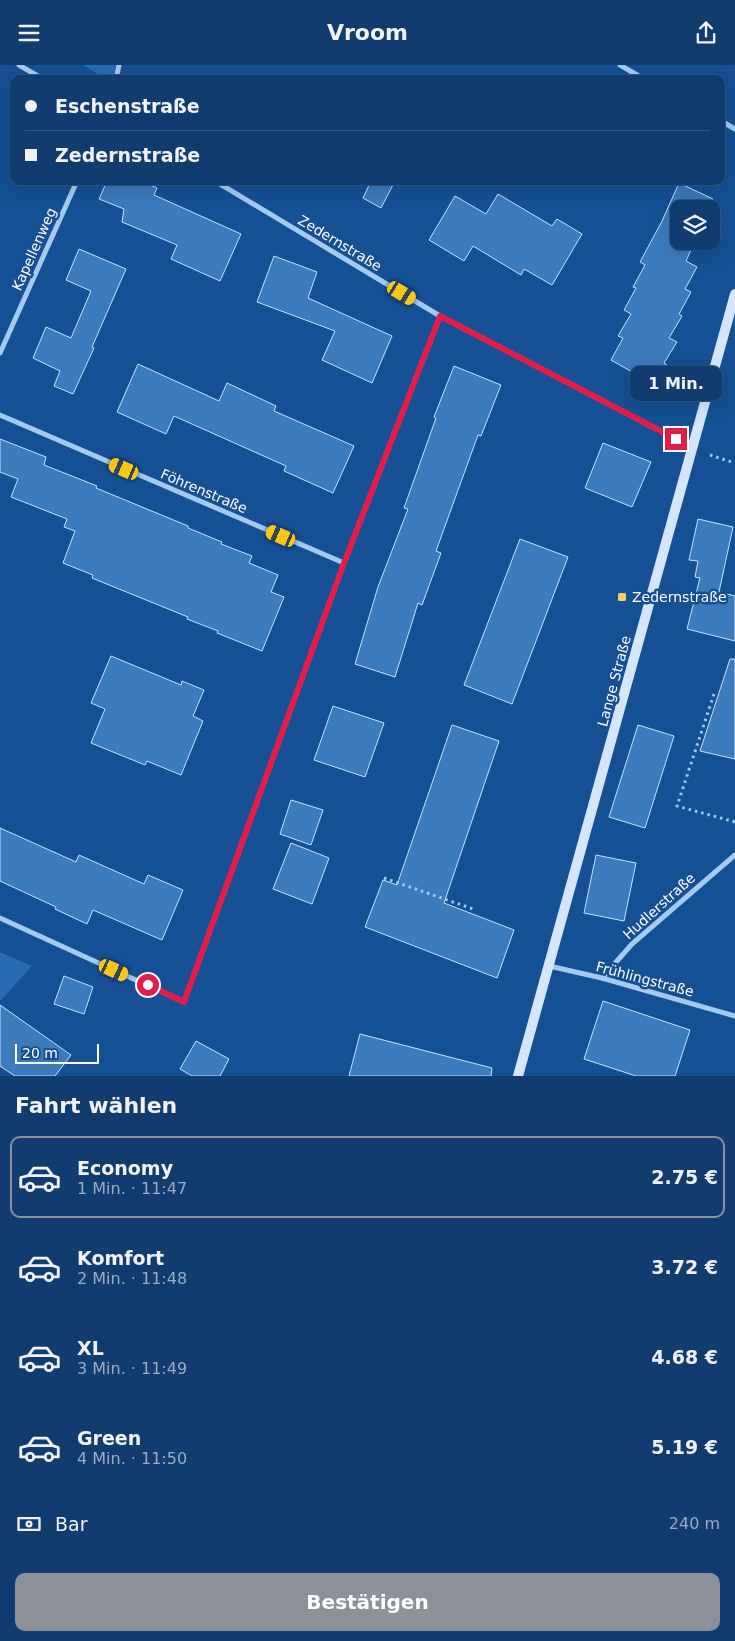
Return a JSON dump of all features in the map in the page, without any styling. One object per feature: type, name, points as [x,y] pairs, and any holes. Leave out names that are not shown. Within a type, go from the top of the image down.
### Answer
[{"type":"street","points":[[19,65],[36,75]]},
{"type":"street","points":[[620,65],[637,75]]},
{"type":"street","name":"Kapellenweg","points":[[0,353],[75,185]]},
{"type":"street","name":"Zedernstraße","points":[[222,185],[440,316],[693,448]]},
{"type":"street","name":"Lange Straße","points":[[518,1076],[735,294]]},
{"type":"street","points":[[0,918],[184,1002],[344,563],[440,316]]},
{"type":"street","name":"Föhrenstraße","points":[[0,415],[344,563]]},
{"type":"street","name":"Hudlerstraße","points":[[602,978],[632,944],[735,855]]},
{"type":"street","name":"Frühlingstraße","points":[[549,966],[602,978],[735,1016]]},
{"type":"path","points":[[693,448],[719,459],[735,463]]},
{"type":"path","points":[[714,694],[678,806],[735,822]]},
{"type":"path","points":[[384,878],[476,910]]},
{"type":"shaded area","points":[[83,65],[116,65],[114,75],[99,75]]},
{"type":"shaded area","points":[[0,952],[32,966],[0,1001]]},
{"type":"building","points":[[105,185],[150,185],[157,188],[154,195],[241,234],[220,281],[171,259],[177,245],[122,222],[124,209],[99,199]]},
{"type":"building","points":[[369,185],[393,185],[381,208],[363,198]]},
{"type":"building","points":[[678,185],[683,185],[713,199],[671,200]]},
{"type":"building","points":[[498,194],[552,226],[557,219],[582,234],[552,285],[524,269],[521,275],[473,246],[464,261],[429,240],[455,196],[486,214]]},
{"type":"building","points":[[670,203],[670,250],[691,250],[686,261],[697,267],[685,289],[691,292],[679,314],[682,316],[669,338],[677,342],[664,363],[668,366],[657,386],[611,360],[623,338],[618,336],[631,314],[624,310],[636,288],[633,287],[645,265],[640,262]]},
{"type":"building","points":[[79,249],[126,269],[73,394],[54,386],[60,371],[33,358],[46,327],[71,338],[91,291],[66,280]]},
{"type":"building","points":[[274,256],[317,272],[308,298],[392,336],[372,383],[322,360],[335,331],[257,302]]},
{"type":"building","points":[[138,364],[219,401],[227,383],[276,406],[274,411],[354,446],[333,493],[284,471],[286,466],[174,416],[166,434],[117,412]]},
{"type":"building","points":[[454,366],[501,385],[481,436],[478,435],[436,551],[441,553],[422,605],[418,603],[395,677],[355,664],[378,587],[408,509],[404,508],[436,418],[434,417]]},
{"type":"building","points":[[0,439],[46,457],[44,465],[97,486],[96,488],[188,526],[188,528],[222,542],[221,544],[252,556],[249,563],[278,575],[271,592],[284,597],[262,651],[217,633],[218,631],[187,619],[188,617],[92,578],[93,575],[63,563],[75,531],[64,527],[67,519],[11,497],[18,479],[0,472]]},
{"type":"building","points":[[603,443],[651,462],[632,507],[585,488]]},
{"type":"building","points":[[698,519],[733,527],[719,592],[735,596],[735,641],[687,629],[700,578],[695,577],[698,561],[689,560]]},
{"type":"building","points":[[520,539],[568,557],[512,704],[464,685]]},
{"type":"building","points":[[111,656],[181,685],[182,681],[204,690],[193,716],[203,721],[181,775],[147,761],[145,765],[91,743],[105,709],[91,703]]},
{"type":"building","points":[[730,659],[735,659],[735,759],[700,751]]},
{"type":"building","points":[[333,706],[384,723],[365,777],[314,760]]},
{"type":"building","points":[[452,725],[499,741],[444,903],[514,930],[497,978],[365,927],[383,880],[397,885]]},
{"type":"building","points":[[638,725],[674,736],[645,828],[609,817]]},
{"type":"building","points":[[291,800],[323,810],[311,845],[280,834]]},
{"type":"building","points":[[0,828],[76,862],[79,855],[144,884],[148,875],[183,890],[162,940],[93,910],[87,924],[55,909],[56,907],[0,881]]},
{"type":"building","points":[[291,843],[329,858],[312,904],[273,889]]},
{"type":"building","points":[[596,855],[636,863],[624,921],[584,913]]},
{"type":"building","points":[[64,976],[93,987],[84,1014],[54,1004]]},
{"type":"building","points":[[603,1001],[690,1030],[675,1076],[636,1076],[584,1059]]},
{"type":"building","points":[[0,1005],[71,1055],[55,1076],[15,1076],[0,1066]]},
{"type":"building","points":[[360,1034],[492,1068],[491,1076],[349,1076]]},
{"type":"building","points":[[196,1041],[229,1059],[220,1076],[192,1076],[180,1069]]},
{"type":"place","name":"Zedernstraße","points":[[622,597]]},
{"type":"route","points":[[148,985],[184,1002],[344,563],[440,316],[676,439]]}]
